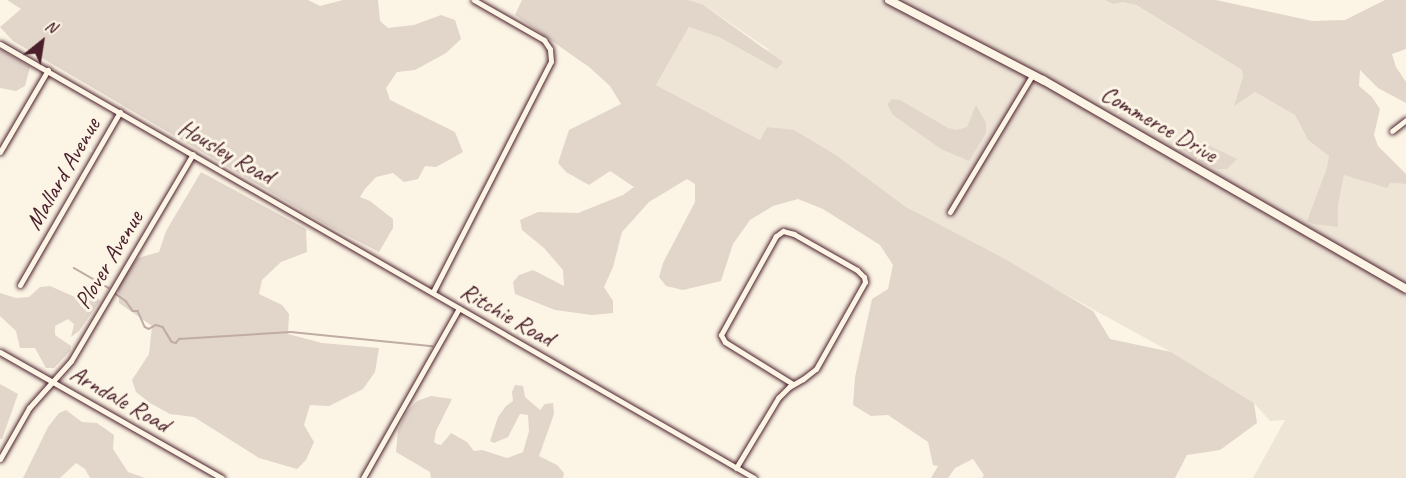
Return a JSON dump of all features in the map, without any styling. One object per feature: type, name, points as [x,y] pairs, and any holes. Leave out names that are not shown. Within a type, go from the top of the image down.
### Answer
[{"type":"street","name":"Ritchie Road","points":[[474,0],[544,40],[550,49],[551,61],[433,292],[754,478]]},
{"type":"street","name":"Commerce Drive","points":[[889,0],[1033,74],[1406,289]]},
{"type":"street","name":"Housley Road","points":[[0,44],[433,292]]},
{"type":"street","points":[[0,152],[48,70]]},
{"type":"street","points":[[951,212],[1033,74]]},
{"type":"street","name":"Mallard Avenue","points":[[20,285],[120,112]]},
{"type":"street","points":[[1392,130],[1406,120]]},
{"type":"street","name":"Plover Avenue","points":[[0,459],[29,408],[71,361],[193,154]]},
{"type":"street","points":[[736,468],[773,405],[793,384],[816,369],[864,287],[864,277],[857,270],[784,231],[776,236],[722,332],[725,342],[793,384]]},
{"type":"street","points":[[363,478],[459,308]]},
{"type":"street","name":"Arndale Road","points":[[0,352],[222,478]]},
{"type":"shaded area","points":[[7,0],[308,0],[320,6],[343,0],[378,0],[380,21],[388,28],[414,25],[441,15],[455,20],[461,39],[446,53],[415,70],[397,72],[386,88],[390,100],[455,132],[463,152],[436,167],[425,166],[418,179],[404,182],[393,173],[376,177],[365,189],[360,197],[370,201],[393,219],[393,228],[379,252],[325,224],[13,41],[0,27],[21,9]]},
{"type":"shaded area","points":[[522,0],[688,0],[702,4],[783,62],[777,69],[719,37],[689,27],[656,85],[760,140],[767,127],[794,130],[836,155],[906,207],[1005,259],[1093,311],[1110,339],[1171,352],[1254,403],[1257,423],[1220,450],[1187,455],[1175,478],[982,478],[984,475],[973,459],[955,468],[948,478],[931,478],[938,466],[933,465],[928,442],[888,415],[871,416],[853,405],[855,377],[872,299],[888,289],[893,265],[880,245],[823,209],[798,199],[773,206],[750,220],[733,244],[721,281],[683,290],[666,286],[659,277],[663,263],[695,202],[695,184],[687,179],[649,202],[622,232],[613,267],[604,287],[613,301],[613,313],[592,315],[555,310],[515,294],[513,282],[519,275],[533,270],[564,286],[563,270],[544,248],[522,230],[520,220],[538,212],[578,213],[623,195],[634,187],[610,171],[589,185],[566,172],[558,163],[569,130],[621,104],[610,86],[589,67],[515,15]]},
{"type":"shaded area","points":[[688,0],[1127,0],[1242,70],[1255,92],[1295,115],[1308,140],[1329,156],[1390,183],[1406,184],[1406,478],[1253,478],[1285,420],[1270,421],[1254,403],[1171,352],[906,207],[836,155],[794,131],[767,127],[760,140],[656,85],[689,27],[771,51],[702,4]]},
{"type":"shaded area","points":[[1105,0],[1216,0],[1312,21],[1345,20],[1385,0],[1406,0],[1406,49],[1392,54],[1396,67],[1406,82],[1406,103],[1378,88],[1360,70],[1359,86],[1372,97],[1380,109],[1374,135],[1378,146],[1406,174],[1406,184],[1390,183],[1387,188],[1344,175],[1338,204],[1338,227],[1307,221],[1327,168],[1329,156],[1308,140],[1295,115],[1255,92],[1234,106],[1243,77],[1242,70],[1136,5],[1123,2],[1113,4]]},
{"type":"shaded area","points":[[0,49],[30,67],[25,86],[16,91],[0,88]]},
{"type":"shaded area","points":[[892,99],[900,100],[948,128],[957,130],[967,127],[976,105],[986,123],[986,133],[969,161],[941,149],[893,115],[887,104]]},
{"type":"shaded area","points":[[1182,135],[1237,159],[1227,169],[1218,169],[1201,163],[1179,146]]},
{"type":"shaded area","points":[[201,172],[306,229],[307,252],[281,262],[262,280],[259,294],[282,305],[289,314],[288,334],[322,343],[379,348],[375,372],[363,389],[329,406],[310,405],[304,425],[314,442],[306,460],[297,469],[259,458],[194,417],[170,414],[136,392],[132,380],[149,354],[152,326],[119,303],[118,283],[138,258],[159,252],[166,231]]},
{"type":"shaded area","points":[[50,286],[75,297],[95,295],[100,301],[79,331],[71,337],[74,324],[68,319],[55,326],[55,335],[71,346],[70,351],[54,368],[46,368],[35,348],[20,348],[16,331],[0,316],[0,293],[16,298],[29,297],[40,287]]},
{"type":"shaded area","points":[[0,384],[18,394],[2,439],[0,439]]},
{"type":"shaded area","points":[[515,385],[523,386],[525,397],[540,410],[545,404],[553,403],[554,414],[539,456],[557,465],[564,473],[563,478],[431,478],[430,472],[396,452],[398,430],[406,413],[417,401],[431,396],[452,399],[436,431],[434,442],[437,444],[441,445],[451,433],[467,442],[474,451],[482,450],[507,458],[523,452],[529,431],[528,415],[520,414],[508,437],[494,443],[490,441],[498,417],[513,401],[512,392]]},
{"type":"shaded area","points":[[66,410],[82,422],[97,423],[114,435],[113,449],[128,472],[145,478],[90,478],[85,469],[76,463],[60,478],[23,478],[48,427],[59,413]]},
{"type":"waterway","points":[[74,268],[109,288]]},
{"type":"waterway","points":[[116,294],[126,301],[133,311],[138,311],[145,327],[149,329],[156,325],[163,327],[172,342],[176,343],[179,339],[291,332],[432,346]]}]
